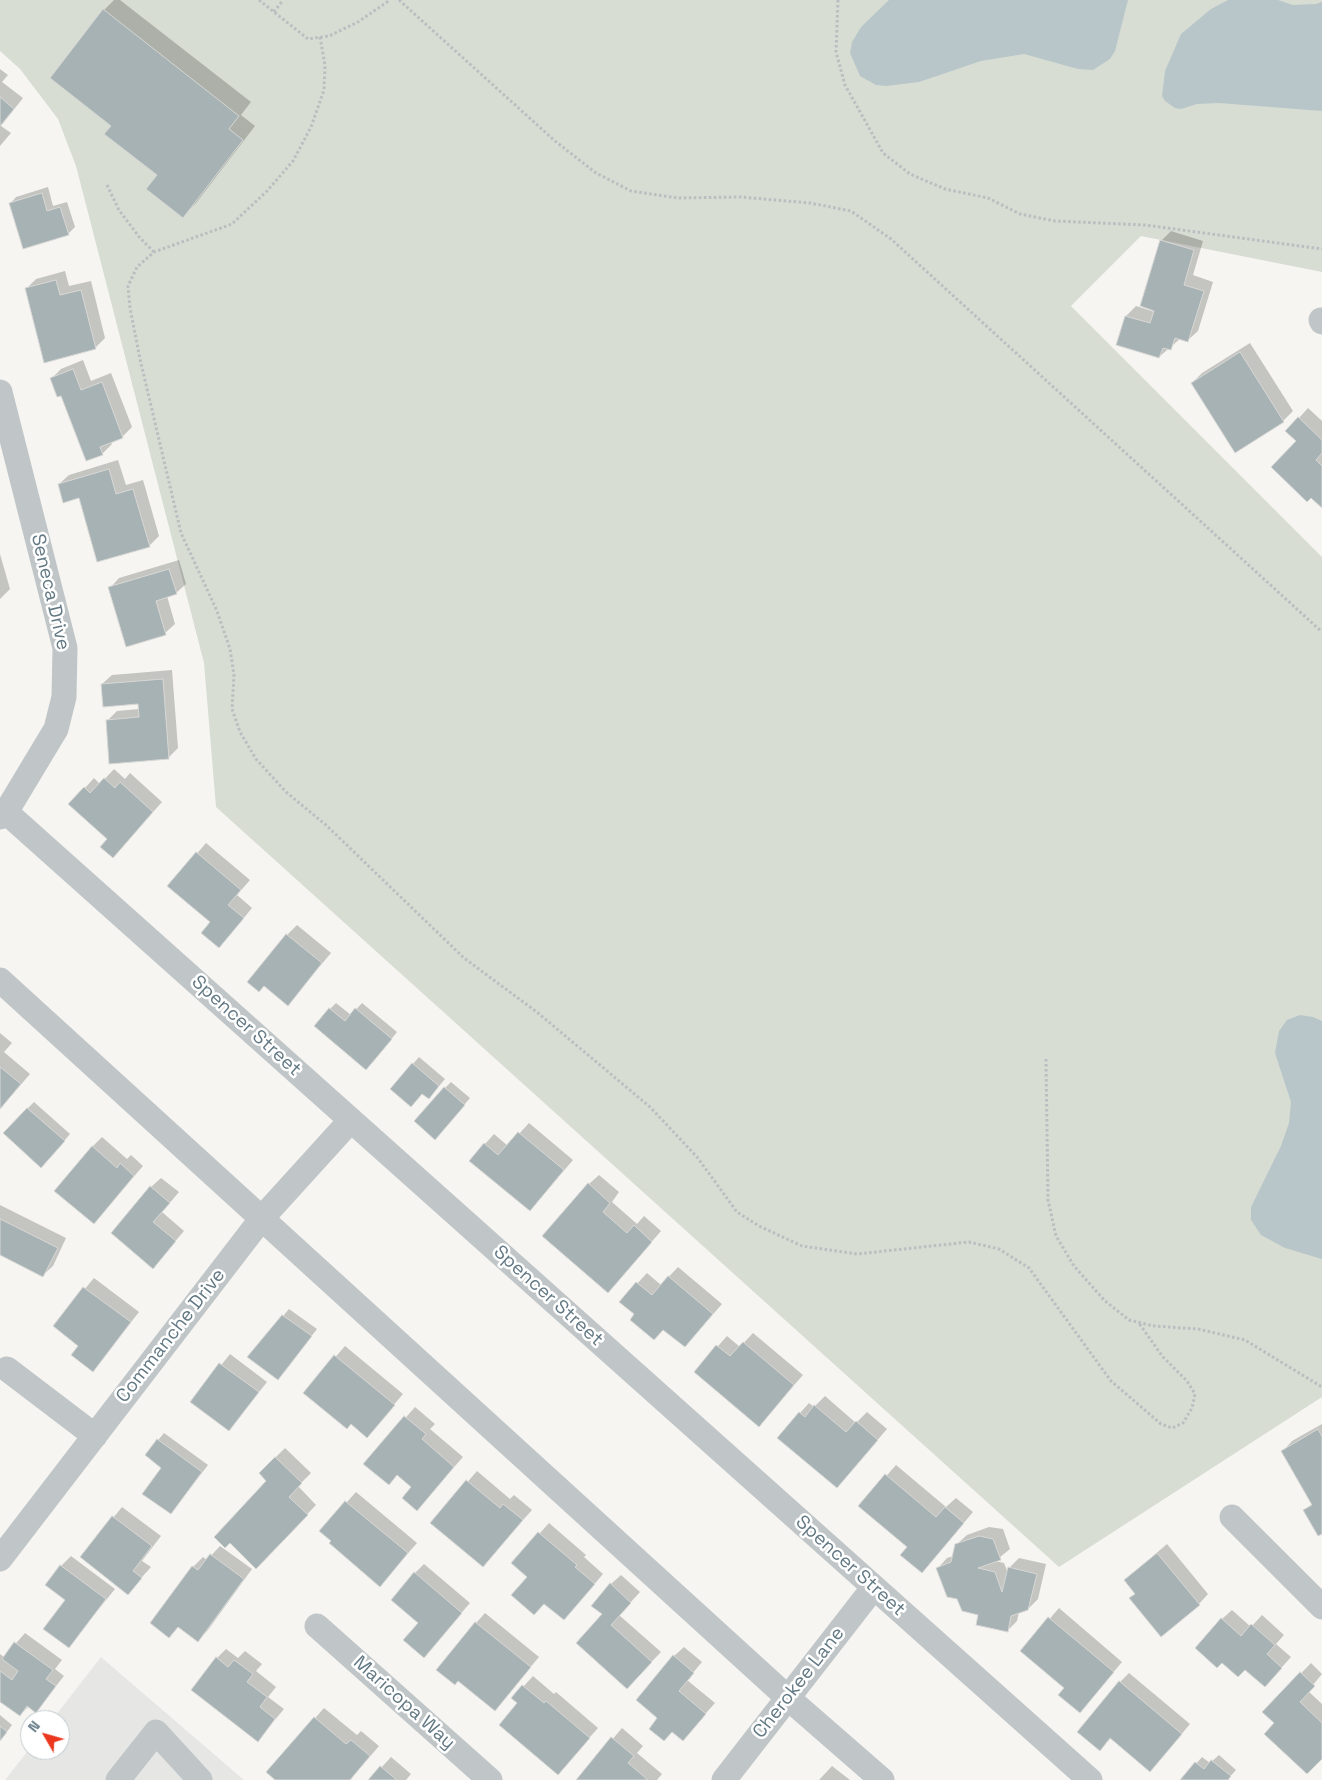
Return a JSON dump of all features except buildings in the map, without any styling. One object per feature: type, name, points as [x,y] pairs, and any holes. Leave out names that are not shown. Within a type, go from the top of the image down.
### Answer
[{"type":"street","name":"Seneca Drive","points":[[0,392],[10,472],[65,648],[64,697],[56,729],[3,814]]},
{"type":"street","name":"Spencer Street","points":[[3,814],[351,1120],[1090,1780]]},
{"type":"street","points":[[0,980],[788,1698],[882,1780]]},
{"type":"street","name":"Commanche Drive","points":[[0,1559],[262,1218],[351,1120]]},
{"type":"street","points":[[6,1369],[95,1436]]},
{"type":"street","points":[[1232,1517],[1322,1607]]},
{"type":"street","name":"Cherokee Lane","points":[[724,1780],[874,1587]]},
{"type":"street","name":"Maricopa Way","points":[[317,1626],[490,1780]]},
{"type":"street","points":[[118,1780],[156,1732],[200,1780]]},
{"type":"path","points":[[259,0],[308,39],[329,36],[358,22],[390,0]]},
{"type":"path","points":[[274,12],[283,0]]},
{"type":"path","points":[[399,0],[555,141],[596,173],[631,191],[678,198],[740,197],[810,203],[851,211],[891,239],[1322,632]]},
{"type":"path","points":[[838,0],[836,52],[845,85],[883,153],[910,174],[944,189],[988,198],[1020,214],[1055,221],[1145,224],[1322,249]]},
{"type":"path","points":[[320,37],[325,65],[324,90],[311,127],[293,161],[232,224],[154,252],[137,267],[128,286],[132,317],[181,533],[217,611],[230,648],[234,675],[232,709],[240,732],[256,759],[286,792],[326,825],[464,958],[538,1013],[650,1107],[697,1157],[737,1212],[759,1226],[802,1246],[856,1254],[968,1242],[999,1249],[1028,1268],[1111,1381],[1161,1424],[1172,1428],[1183,1423],[1192,1408],[1195,1394],[1188,1381],[1163,1357],[1138,1322]]},
{"type":"path","points":[[107,185],[118,210],[140,238],[154,252]]},
{"type":"path","points":[[1046,1059],[1048,1200],[1056,1236],[1074,1266],[1105,1301],[1129,1320],[1154,1326],[1198,1329],[1245,1340],[1322,1387]]},
{"type":"shaded area","points":[[0,0],[1322,0],[1322,272],[1141,236],[1071,306],[1322,557],[1322,1397],[1059,1567],[216,807],[204,663],[76,166],[58,119],[20,69],[0,51]]},
{"type":"shaded area","points":[[889,0],[1128,0],[1115,51],[1110,59],[1093,70],[1078,69],[1024,54],[981,61],[919,82],[886,86],[876,85],[860,76],[850,53],[852,42],[861,27]]},
{"type":"shaded area","points":[[1228,0],[1278,0],[1293,5],[1322,2],[1322,111],[1219,103],[1197,104],[1181,109],[1175,108],[1165,101],[1162,96],[1165,71],[1181,34],[1211,9]]},
{"type":"shaded area","points":[[1300,1015],[1322,1021],[1322,1259],[1285,1248],[1261,1235],[1251,1220],[1251,1207],[1281,1146],[1289,1123],[1291,1102],[1275,1053],[1279,1031],[1287,1020]]},
{"type":"shaded area","points":[[101,1657],[244,1780],[5,1780],[21,1760],[70,1760],[70,1710],[60,1710]]}]
